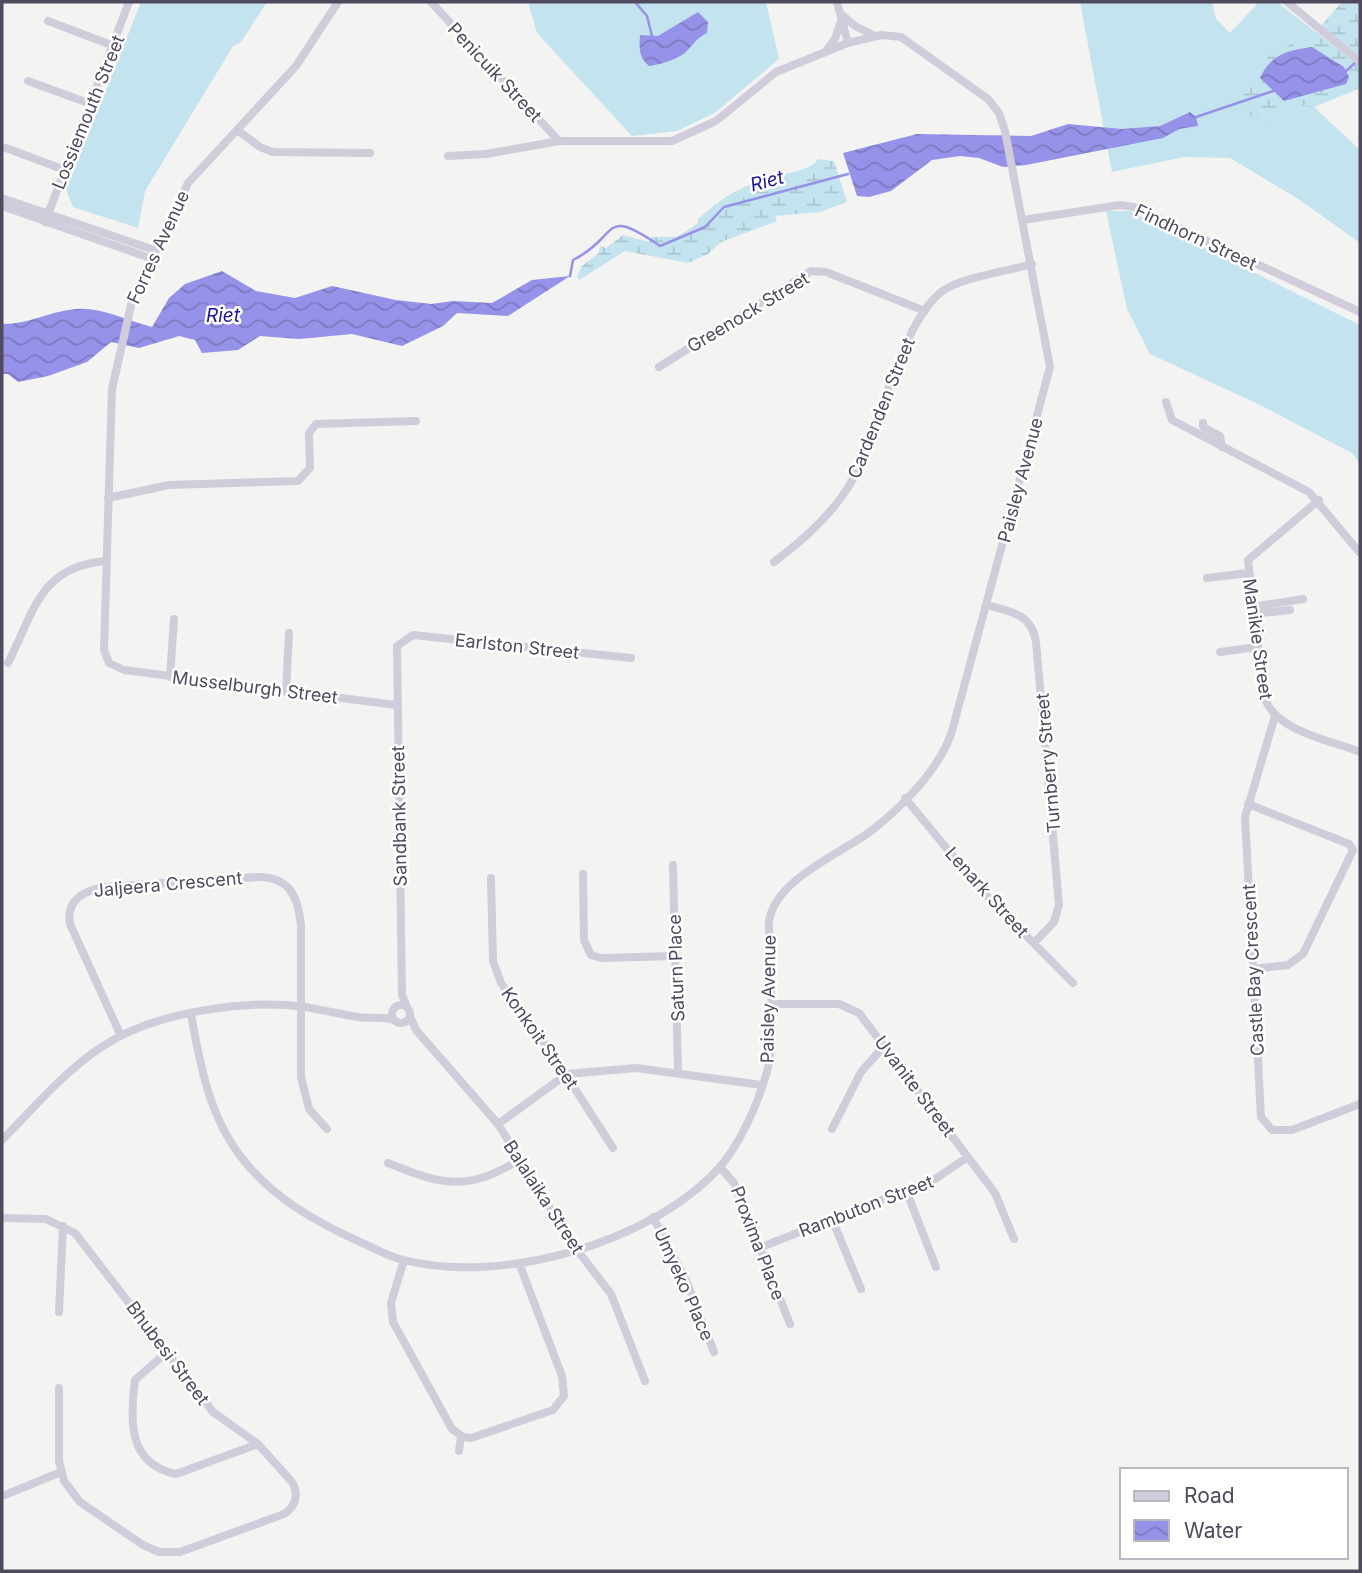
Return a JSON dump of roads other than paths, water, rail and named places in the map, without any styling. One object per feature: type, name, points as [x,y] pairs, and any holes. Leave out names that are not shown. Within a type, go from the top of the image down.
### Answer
[{"type":"street","name":"Lossiemouth Street","points":[[46,218],[129,2]]},
{"type":"street","name":"Forres Avenue","points":[[114,667],[106,660],[104,650],[108,498],[113,379],[128,312],[152,254],[188,184],[296,66],[338,2]]},
{"type":"street","name":"Penicuik Street","points":[[431,2],[559,141]]},
{"type":"street","points":[[837,2],[848,43]]},
{"type":"street","points":[[1287,2],[1360,62]]},
{"type":"street","points":[[841,16],[877,36]]},
{"type":"street","points":[[825,52],[835,39],[841,16]]},
{"type":"street","points":[[48,21],[114,46]]},
{"type":"street","name":"Paisley Avenue","points":[[191,1014],[201,1072],[219,1119],[233,1146],[258,1177],[310,1219],[404,1260],[471,1266],[519,1263],[610,1238],[691,1194],[720,1167],[762,1085],[770,1049],[769,922],[777,901],[814,867],[871,831],[933,770],[948,743],[1050,368],[1005,131],[996,108],[984,96],[901,37],[877,36],[848,43],[776,72],[716,121],[672,141],[559,141],[486,154],[448,156]]},
{"type":"street","points":[[27,81],[91,104]]},
{"type":"street","points":[[237,130],[260,147],[274,152],[370,153]]},
{"type":"street","points":[[6,148],[65,170]]},
{"type":"street","points":[[2,198],[46,218]]},
{"type":"street","name":"Findhorn Street","points":[[1023,220],[1121,205],[1133,207],[1360,312]]},
{"type":"street","points":[[2,206],[152,254]]},
{"type":"street","points":[[925,311],[948,288],[1032,264]]},
{"type":"street","name":"Greenock Street","points":[[659,367],[811,271],[826,272],[925,311]]},
{"type":"street","name":"Cardenden Street","points":[[774,562],[801,541],[849,486],[915,327],[925,311]]},
{"type":"street","points":[[1166,402],[1172,420],[1309,492],[1319,500],[1360,552]]},
{"type":"street","points":[[108,498],[162,485],[298,481],[310,468],[309,433],[316,424],[416,421]]},
{"type":"street","points":[[1203,423],[1203,427],[1220,436],[1223,448]]},
{"type":"street","name":"Manikie Street","points":[[1319,500],[1248,560],[1264,699],[1275,716],[1360,752]]},
{"type":"street","points":[[8,663],[49,583],[75,565],[106,561]]},
{"type":"street","points":[[1207,578],[1248,573]]},
{"type":"street","points":[[1253,610],[1303,600]]},
{"type":"street","name":"Turnberry Street","points":[[986,605],[1023,617],[1033,629],[1037,642],[1059,905],[1052,925],[1034,943]]},
{"type":"street","points":[[1253,610],[1290,610]]},
{"type":"street","points":[[170,677],[174,619]]},
{"type":"street","points":[[286,692],[289,633]]},
{"type":"street","name":"Earlston Street","points":[[403,640],[413,635],[631,658]]},
{"type":"street","name":"Sandbank Street","points":[[403,640],[396,652],[396,705],[402,995],[409,1012]]},
{"type":"street","points":[[1220,652],[1257,647]]},
{"type":"street","name":"Musselburgh Street","points":[[114,667],[170,677],[396,705]]},
{"type":"street","name":"Castle Bay Crescent","points":[[1275,716],[1245,819],[1261,1117],[1264,1124],[1277,1131],[1292,1129],[1360,1104]]},
{"type":"street","name":"Lenark Street","points":[[905,798],[982,891],[1073,983]]},
{"type":"street","points":[[1248,804],[1349,844],[1353,850],[1303,954],[1288,965],[1252,969]]},
{"type":"street","name":"Saturn Place","points":[[673,865],[678,1071]]},
{"type":"street","points":[[583,874],[584,940],[591,954],[601,958],[676,956]]},
{"type":"street","name":"Jaljeera Crescent","points":[[121,1036],[70,924],[71,907],[79,895],[89,890],[262,877],[284,883],[293,892],[300,915],[303,1084],[309,1109],[327,1129]]},
{"type":"street","name":"Konkoit Street","points":[[491,878],[493,953],[497,976],[567,1074],[613,1148]]},
{"type":"street","name":"Sandbank Street","points":[[394,1016],[402,995]]},
{"type":"street","name":"Uvanite Street","points":[[770,1004],[847,1005],[859,1013],[998,1197],[1014,1239]]},
{"type":"street","name":"Balalaika Street","points":[[2,1140],[86,1060],[121,1036],[191,1014],[236,1007],[303,1007],[357,1017],[394,1016],[416,1030],[498,1124],[577,1249],[611,1294],[645,1381]]},
{"type":"street","points":[[394,1016],[409,1012]]},
{"type":"street","points":[[394,1016],[409,1012]]},
{"type":"street","name":"Balalaika Street","points":[[409,1012],[416,1030]]},
{"type":"street","points":[[832,1129],[861,1072],[885,1045]]},
{"type":"street","points":[[498,1124],[567,1074],[636,1068],[678,1071],[762,1085]]},
{"type":"street","name":"Rambuton Street","points":[[759,1248],[942,1176],[968,1157]]},
{"type":"street","points":[[388,1163],[425,1177],[467,1182],[489,1178],[519,1160]]},
{"type":"street","name":"Proxima Place","points":[[720,1167],[732,1177],[789,1324]]},
{"type":"street","points":[[906,1190],[936,1267]]},
{"type":"street","name":"Umyeko Place","points":[[653,1217],[686,1280],[714,1352]]},
{"type":"street","name":"Bhubesi Street","points":[[2,1218],[46,1219],[63,1226],[80,1238],[214,1412],[258,1444],[294,1485],[296,1496],[292,1507],[284,1514],[180,1552],[159,1552],[136,1541],[80,1502],[68,1489],[61,1472]]},
{"type":"street","points":[[832,1219],[861,1289]]},
{"type":"street","points":[[60,1312],[63,1226]]},
{"type":"street","points":[[404,1260],[391,1303],[393,1322],[449,1424],[461,1436],[482,1436],[544,1413],[558,1406],[564,1396],[562,1376],[519,1263]]},
{"type":"street","points":[[167,1352],[135,1380],[133,1437],[139,1451],[163,1469],[176,1474],[258,1444]]},
{"type":"street","points":[[5,1495],[61,1472],[59,1388]]},
{"type":"street","points":[[459,1451],[461,1436]]},
{"type":"water","points":[[698,12],[708,22],[707,33],[682,55],[649,66],[640,52],[640,35],[658,36]]},
{"type":"water","points":[[1312,47],[1344,67],[1349,77],[1346,84],[1284,101],[1260,78],[1264,70],[1281,55]]},
{"type":"water","points":[[1190,112],[1196,117],[1198,126],[1179,129],[1163,138],[1026,165],[1003,167],[979,158],[960,156],[932,160],[891,191],[869,197],[857,196],[843,153],[917,134],[1031,136],[1068,124],[1122,129],[1160,126]]},
{"type":"water","name":"Riet","points":[[222,271],[256,291],[295,298],[332,286],[396,300],[431,304],[453,301],[492,303],[532,280],[570,276],[508,316],[457,313],[443,326],[402,346],[352,334],[299,339],[260,336],[238,350],[202,353],[195,340],[179,336],[139,348],[111,342],[87,362],[48,376],[18,382],[8,374],[2,374],[2,324],[22,322],[67,310],[86,309],[105,312],[152,327],[169,298],[185,284]]},
{"type":"waterway","points":[[635,2],[647,16],[652,36]]},
{"type":"waterway","name":"Riet","points":[[1346,71],[1355,63]]},
{"type":"waterway","name":"Riet","points":[[1196,117],[1273,91]]},
{"type":"waterway","name":"Riet","points":[[570,276],[573,260],[619,226],[641,234],[660,246],[705,227],[724,207],[848,174]]}]
